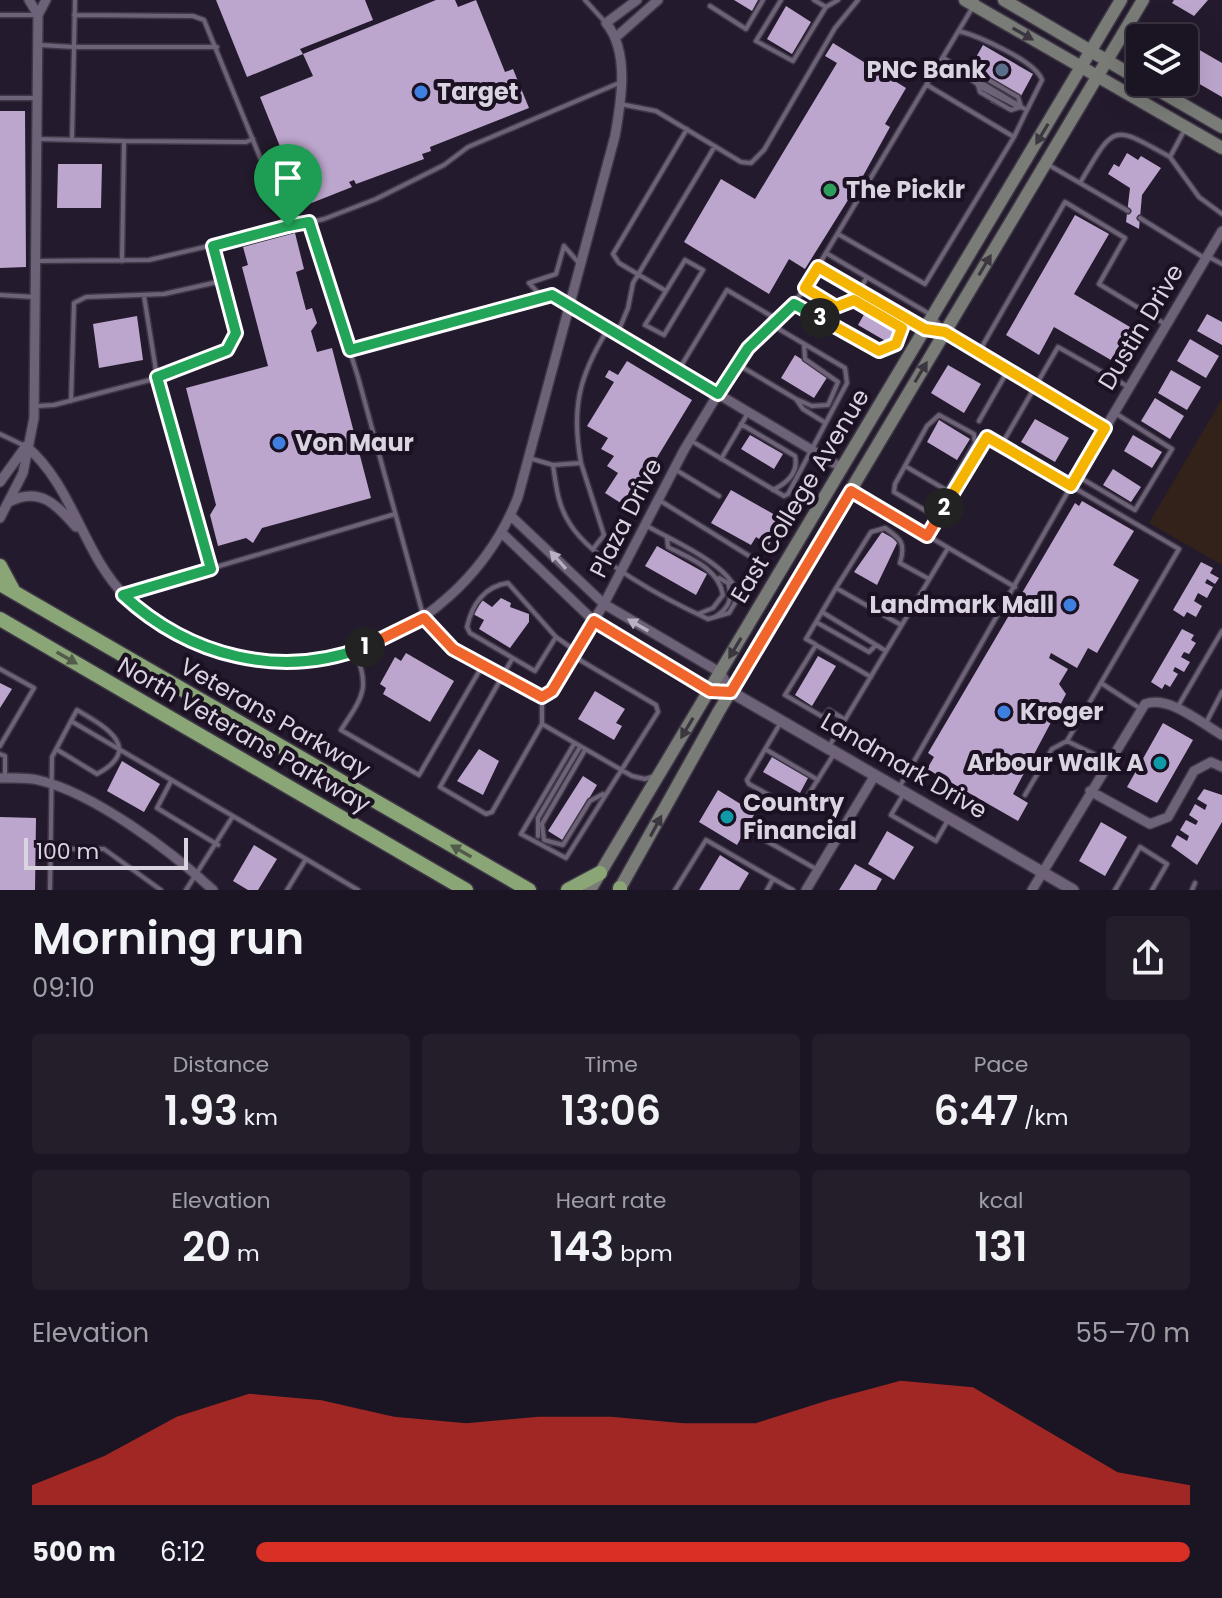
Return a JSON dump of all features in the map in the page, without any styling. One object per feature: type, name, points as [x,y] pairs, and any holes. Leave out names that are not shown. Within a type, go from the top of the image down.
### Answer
[{"type":"highway","points":[[0,566],[14,592]]},
{"type":"highway","name":"Veterans Parkway","points":[[0,584],[529,890]]},
{"type":"highway","name":"North Veterans Parkway","points":[[1,620],[466,890]]},
{"type":"highway","points":[[568,890],[600,873]]},
{"type":"main road","points":[[1004,0],[1126,71]]},
{"type":"main road","name":"East College Avenue","points":[[590,890],[1121,0]]},
{"type":"main road","name":"East College Avenue","points":[[620,889],[731,692],[853,492],[1143,0]]},
{"type":"main road","points":[[972,2],[1222,148]]},
{"type":"main road","points":[[1168,96],[1222,127]]},
{"type":"main road","points":[[853,492],[849,471],[880,416],[889,389]]},
{"type":"street","points":[[29,0],[38,15]]},
{"type":"street","points":[[0,518],[23,473],[34,406],[38,15],[46,0]]},
{"type":"street","points":[[9,502],[26,495],[45,498],[58,506],[82,533],[123,595],[158,623],[200,645],[236,656],[282,665],[304,664],[355,651],[424,618],[472,576],[503,534],[511,516],[615,136],[621,82],[615,38],[606,23],[637,0]]},
{"type":"street","points":[[615,38],[658,0]]},
{"type":"street","name":"Dustin Drive","points":[[1071,486],[1222,231]]},
{"type":"street","points":[[570,306],[842,468]]},
{"type":"street","points":[[945,332],[1105,428]]},
{"type":"street","name":"Plaza Drive","points":[[542,697],[552,691],[575,654],[647,526],[674,469],[718,394]]},
{"type":"street","points":[[0,482],[26,446]]},
{"type":"street","points":[[26,446],[47,464],[68,498],[82,533]]},
{"type":"street","points":[[511,516],[604,604],[721,673],[731,692]]},
{"type":"street","points":[[503,534],[594,621],[710,691]]},
{"type":"street","points":[[424,618],[453,649],[542,697]]},
{"type":"street","name":"Landmark Drive","points":[[710,691],[731,692],[1073,890]]},
{"type":"street","points":[[1032,890],[1141,709],[1154,701],[1176,708],[1222,735]]},
{"type":"street","points":[[1090,791],[1150,824],[1168,817],[1194,771],[1211,762],[1222,767]]},
{"type":"street","points":[[806,890],[875,775]]},
{"type":"street","points":[[2,778],[37,779],[97,806],[143,835],[213,890]]},
{"type":"lane","points":[[72,140],[75,0]]},
{"type":"lane","points":[[585,0],[606,23]]},
{"type":"lane","points":[[710,6],[746,29],[763,0]]},
{"type":"lane","points":[[781,0],[756,41],[793,61],[826,7],[838,0]]},
{"type":"lane","points":[[814,0],[826,7]]},
{"type":"lane","points":[[620,104],[650,109],[741,162],[751,163],[759,156],[835,28],[858,0]]},
{"type":"lane","points":[[718,394],[737,364],[794,304],[805,288],[959,31],[972,2]]},
{"type":"lane","points":[[0,15],[38,15]]},
{"type":"lane","points":[[74,15],[199,17],[217,47],[288,226]]},
{"type":"lane","points":[[838,234],[925,284],[1014,137],[1041,86],[1041,75],[976,35],[959,31]]},
{"type":"lane","points":[[38,45],[217,47]]},
{"type":"lane","points":[[943,57],[1003,100],[1027,110]]},
{"type":"lane","points":[[977,82],[987,79],[1018,97],[1021,107]]},
{"type":"lane","points":[[36,261],[162,258],[309,222],[376,199],[444,165],[468,147],[621,82]]},
{"type":"lane","points":[[927,85],[1014,137]]},
{"type":"lane","points":[[0,98],[37,98]]},
{"type":"lane","points":[[1170,157],[1187,127]]},
{"type":"lane","points":[[666,291],[619,263],[613,254],[687,129]]},
{"type":"lane","points":[[1080,183],[1105,142],[1115,134],[1126,132],[1170,157],[1199,197],[1222,214]]},
{"type":"lane","points":[[37,139],[246,142],[253,139]]},
{"type":"lane","points":[[122,261],[124,141]]},
{"type":"lane","points":[[593,549],[604,535],[581,463],[574,424],[583,376],[612,331],[638,275],[715,146]]},
{"type":"lane","points":[[1046,163],[1128,211]]},
{"type":"lane","points":[[979,353],[1065,202],[1125,238],[1099,284],[1166,325]]},
{"type":"lane","points":[[1140,218],[1222,264]]},
{"type":"lane","points":[[309,222],[350,350],[424,618]]},
{"type":"lane","points":[[34,406],[71,401],[157,377],[233,344],[236,333],[213,246]]},
{"type":"lane","points":[[543,298],[529,283],[556,274],[564,246],[580,265]]},
{"type":"lane","points":[[826,253],[933,316],[945,332]]},
{"type":"lane","points":[[685,260],[703,270],[664,335],[645,325],[666,291],[685,260]]},
{"type":"lane","points":[[818,267],[925,329],[945,332]]},
{"type":"lane","points":[[859,291],[867,277]]},
{"type":"lane","points":[[71,401],[74,303],[86,297],[144,296],[188,290],[222,281]]},
{"type":"lane","points":[[794,304],[879,351],[896,344],[902,328],[854,300],[836,307],[805,288]]},
{"type":"lane","points":[[678,371],[727,290],[778,320]]},
{"type":"lane","points":[[0,295],[36,297]]},
{"type":"lane","points":[[350,350],[552,295],[570,306]]},
{"type":"lane","points":[[144,296],[157,377],[211,569]]},
{"type":"lane","points":[[690,440],[773,490],[784,496],[788,494],[847,383],[845,368],[772,325]]},
{"type":"lane","points":[[737,364],[796,399],[812,406],[828,405],[838,382],[805,359],[804,344]]},
{"type":"lane","points":[[1006,437],[1058,347],[1129,388]]},
{"type":"lane","points":[[979,421],[1009,370]]},
{"type":"lane","points":[[796,399],[803,409],[825,422]]},
{"type":"lane","points":[[721,459],[748,412]]},
{"type":"lane","points":[[1077,476],[1135,510],[1172,449],[1114,413]]},
{"type":"lane","points":[[927,536],[938,518],[975,443],[974,434],[948,417],[939,415],[927,426],[895,484],[894,492],[938,518]]},
{"type":"lane","points":[[741,424],[795,456],[797,464],[789,482],[773,490]]},
{"type":"lane","points":[[0,434],[26,446]]},
{"type":"lane","points":[[950,492],[987,437],[1179,549],[1067,741],[1052,749],[1025,795]]},
{"type":"lane","points":[[529,458],[553,465],[581,463]]},
{"type":"lane","points":[[553,465],[558,498],[570,525],[593,549],[698,614],[713,618],[729,613],[738,598],[733,580],[722,570],[647,526]]},
{"type":"lane","points":[[905,466],[950,492]]},
{"type":"lane","points":[[674,469],[719,496]]},
{"type":"lane","points":[[950,818],[936,841],[891,815],[1071,486]]},
{"type":"lane","points":[[853,492],[1015,587]]},
{"type":"lane","points":[[659,500],[759,562]]},
{"type":"lane","points":[[123,595],[395,514]]},
{"type":"lane","points":[[871,677],[806,639],[836,588],[871,532],[885,528],[900,539],[904,548],[900,563],[929,579]]},
{"type":"lane","points":[[667,538],[668,547],[728,583],[731,594],[726,610],[713,618]]},
{"type":"lane","points":[[781,721],[747,780],[798,811],[818,780],[845,720],[948,548]]},
{"type":"lane","points":[[698,614],[713,608],[723,595],[715,576]]},
{"type":"lane","points":[[556,637],[535,671],[470,633],[467,627],[470,614],[481,597],[496,585],[514,586],[556,637],[575,654],[656,705],[658,712],[619,769],[566,858],[521,834],[574,744]]},
{"type":"lane","points":[[836,588],[901,625]]},
{"type":"lane","points":[[822,612],[886,651]]},
{"type":"lane","points":[[816,622],[869,652],[876,645]]},
{"type":"lane","points":[[1176,708],[1222,631]]},
{"type":"lane","points":[[816,645],[785,695],[823,717],[829,710],[845,720]]},
{"type":"lane","points":[[355,651],[363,671],[365,693],[341,730],[419,775],[482,666]]},
{"type":"lane","points":[[512,659],[440,787],[486,814],[492,812],[542,724],[542,697]]},
{"type":"lane","points":[[0,669],[34,688],[0,746]]},
{"type":"lane","points":[[1101,683],[1141,709]]},
{"type":"lane","points":[[1205,725],[1222,692]]},
{"type":"lane","points":[[50,890],[52,757],[56,749],[77,710],[118,737],[119,750],[107,769],[97,774],[56,749]]},
{"type":"lane","points":[[71,721],[358,890]]},
{"type":"lane","points":[[542,724],[619,769],[645,779],[659,774]]},
{"type":"lane","points":[[1067,741],[1108,761]]},
{"type":"lane","points":[[583,748],[542,824],[544,840],[563,845],[590,801],[605,793]]},
{"type":"lane","points":[[765,749],[818,780]]},
{"type":"lane","points":[[0,754],[5,756],[2,778]]},
{"type":"lane","points":[[171,781],[157,808],[218,845]]},
{"type":"lane","points":[[186,890],[218,845],[233,816]]},
{"type":"lane","points":[[749,831],[818,870]]},
{"type":"lane","points":[[675,890],[706,840],[793,890]]},
{"type":"lane","points":[[1115,890],[1140,847],[1167,864],[1152,890]]},
{"type":"lane","points":[[51,849],[104,849],[161,890]]},
{"type":"lane","points":[[287,890],[306,859]]},
{"type":"lane","points":[[767,890],[773,879]]},
{"type":"lane","points":[[1192,890],[1195,883]]},
{"type":"shaded area","points":[[1222,399],[1222,565],[1149,523]]},
{"type":"building","points":[[216,0],[365,0],[373,20],[300,49],[303,54],[247,77]]},
{"type":"building","name":"Target","points":[[436,0],[455,0],[458,7],[476,0],[505,72],[513,69],[529,108],[430,147],[431,151],[422,154],[424,159],[356,184],[354,180],[349,182],[352,187],[304,206],[260,97],[313,76],[303,54]]},
{"type":"building","points":[[734,0],[758,0],[752,11]]},
{"type":"building","points":[[1174,0],[1208,0],[1194,16],[1172,3]]},
{"type":"building","points":[[786,6],[811,22],[792,54],[767,39]]},
{"type":"building","points":[[833,43],[906,88],[885,124],[890,127],[863,176],[805,269],[789,259],[769,294],[684,242],[721,179],[755,199],[837,63],[825,56]]},
{"type":"building","name":"PNC Bank","points":[[983,45],[1033,74],[1021,96],[1015,92],[1005,110],[990,102],[1001,84],[971,66]]},
{"type":"building","points":[[1198,49],[1222,63],[1222,97],[1198,83]]},
{"type":"building","points":[[0,111],[25,111],[26,267],[0,268]]},
{"type":"building","points":[[1127,153],[1138,160],[1141,156],[1161,168],[1142,195],[1139,229],[1126,222],[1130,188],[1108,174],[1114,164],[1119,167]]},
{"type":"building","points":[[58,164],[102,164],[101,208],[57,208]]},
{"type":"building","points":[[1075,215],[1109,234],[1074,294],[1130,327],[1111,360],[1054,327],[1039,355],[1006,335]]},
{"type":"building","name":"Von Maur","points":[[295,233],[304,269],[296,272],[306,310],[312,308],[317,323],[311,331],[317,352],[332,348],[371,498],[262,528],[253,543],[246,538],[218,546],[210,515],[216,505],[186,388],[268,366],[242,267],[248,265],[243,247]]},
{"type":"building","points":[[866,311],[896,330],[889,343],[858,325]]},
{"type":"building","points":[[1207,314],[1222,322],[1222,345],[1197,331]]},
{"type":"building","points":[[137,316],[143,360],[99,368],[93,324]]},
{"type":"building","points":[[1190,339],[1219,356],[1206,378],[1177,361]]},
{"type":"building","points":[[795,355],[828,376],[814,398],[781,378]]},
{"type":"building","points":[[627,361],[692,400],[627,507],[605,493],[618,473],[607,466],[614,456],[601,449],[608,438],[587,426],[614,382],[605,377],[609,370],[618,375]]},
{"type":"building","points":[[948,365],[981,384],[964,413],[931,393]]},
{"type":"building","points":[[1171,370],[1201,387],[1187,410],[1158,393]]},
{"type":"building","points":[[1155,398],[1184,416],[1170,439],[1141,421]]},
{"type":"building","points":[[1035,419],[1069,438],[1055,462],[1021,442]]},
{"type":"building","points":[[939,420],[970,439],[957,460],[927,442]]},
{"type":"building","points":[[750,435],[783,454],[774,469],[741,449]]},
{"type":"building","points":[[1133,435],[1162,452],[1152,468],[1124,451]]},
{"type":"building","points":[[1113,469],[1141,487],[1131,502],[1103,485]]},
{"type":"building","points":[[731,490],[784,520],[769,545],[756,537],[751,545],[711,523]]},
{"type":"building","points":[[1082,501],[1134,531],[1113,565],[1139,580],[1097,653],[1088,648],[1077,668],[1051,653],[1049,658],[1068,669],[1059,684],[1066,694],[1013,794],[1028,803],[1018,821],[927,769],[934,757],[928,753],[1075,503],[1079,506]]},
{"type":"building","points":[[882,532],[898,541],[877,585],[854,572]]},
{"type":"building","points":[[657,546],[707,574],[696,595],[645,566]]},
{"type":"building","points":[[1201,562],[1213,568],[1210,573],[1219,578],[1215,584],[1207,579],[1205,583],[1213,587],[1207,598],[1198,593],[1194,601],[1202,606],[1196,617],[1187,612],[1184,617],[1173,610]]},
{"type":"building","points":[[501,598],[511,603],[510,607],[529,614],[529,622],[510,648],[479,629],[484,620],[473,614],[482,600],[492,607]]},
{"type":"building","points":[[1182,629],[1194,635],[1191,640],[1196,643],[1189,654],[1184,652],[1181,657],[1190,662],[1184,672],[1175,667],[1173,671],[1178,674],[1170,687],[1165,684],[1162,689],[1151,682]]},
{"type":"building","points":[[406,653],[454,681],[430,722],[383,694],[386,688],[380,684],[395,657],[401,661]]},
{"type":"building","points":[[818,656],[836,666],[812,706],[795,695]]},
{"type":"building","points":[[0,683],[12,689],[0,708]]},
{"type":"building","points":[[595,691],[625,709],[616,723],[622,726],[614,740],[578,719]]},
{"type":"building","name":"Arbour Walk A","points":[[1163,723],[1193,740],[1157,803],[1127,787]]},
{"type":"building","points":[[479,749],[499,761],[483,795],[457,781]]},
{"type":"building","points":[[772,757],[808,778],[800,793],[763,772]]},
{"type":"building","points":[[122,761],[160,784],[144,812],[107,791]]},
{"type":"building","points":[[583,776],[597,785],[564,841],[548,831]]},
{"type":"building","points":[[1204,789],[1222,795],[1222,822],[1197,865],[1171,846],[1177,835],[1187,841],[1189,836],[1180,830],[1186,820],[1196,825],[1198,821],[1189,815],[1195,804],[1205,810],[1207,805],[1197,799]]},
{"type":"building","name":"Country Financial","points":[[718,790],[755,813],[737,845],[699,822]]},
{"type":"building","points":[[0,817],[36,818],[35,890],[0,890]]},
{"type":"building","points":[[1101,822],[1127,837],[1105,876],[1079,861]]},
{"type":"building","points":[[887,831],[914,847],[894,880],[868,864]]},
{"type":"building","points":[[254,845],[277,859],[258,890],[248,890],[233,881]]},
{"type":"building","points":[[720,855],[749,873],[739,890],[699,890]]},
{"type":"building","points":[[855,864],[882,879],[876,890],[839,890]]},
{"type":"place","name":"PNC Bank","points":[[1002,70]]},
{"type":"place","name":"Target","points":[[421,92]]},
{"type":"place","name":"The Picklr","points":[[830,190]]},
{"type":"place","name":"Von Maur","points":[[279,443]]},
{"type":"place","name":"Landmark Mall","points":[[1070,605]]},
{"type":"place","name":"Kroger","points":[[1004,712]]},
{"type":"place","name":"Arbour Walk A","points":[[1160,763]]},
{"type":"place","name":"Country Financial","points":[[727,817]]},
{"type":"route","points":[[309,222],[350,350],[552,295],[718,394],[748,348],[794,304],[879,351],[896,344],[902,328],[854,300],[836,307],[805,288],[818,267],[925,329],[945,332],[1105,428],[1071,486],[987,437],[927,536],[851,491],[731,692],[710,691],[594,621],[552,691],[542,697],[533,695],[453,649],[424,618],[380,641],[321,661],[282,665],[236,656],[192,641],[158,623],[123,595],[211,569],[157,377],[189,362],[227,350],[235,341],[236,333],[213,246],[288,226],[309,222]]}]
